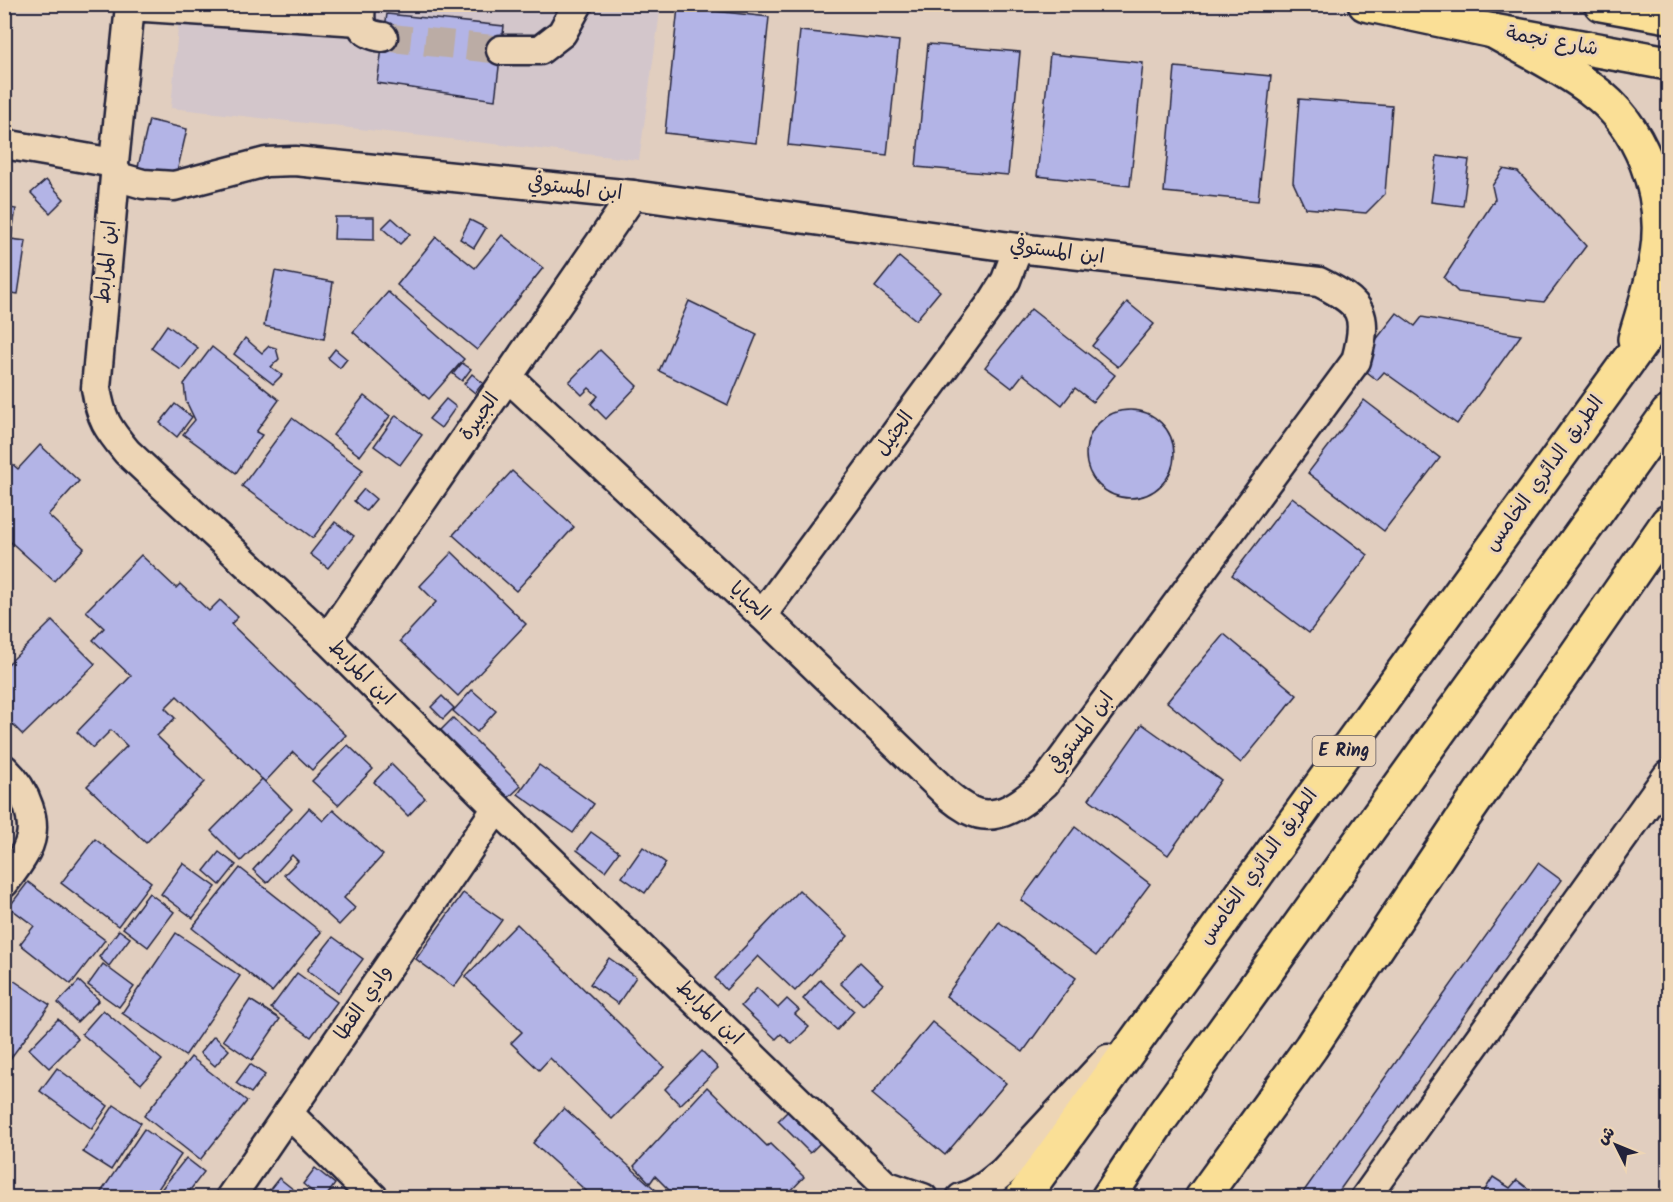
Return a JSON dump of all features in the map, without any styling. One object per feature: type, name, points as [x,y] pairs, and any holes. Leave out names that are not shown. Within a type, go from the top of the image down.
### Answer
[{"type":"main road","name":"شارع نجمة","points":[[1365,4],[1493,31],[1668,63]]},
{"type":"main road","points":[[1601,4],[1668,16]]},
{"type":"main road","points":[[1493,31],[1568,73],[1593,90],[1616,111],[1633,136],[1647,163],[1656,193],[1658,254],[1631,355]]},
{"type":"main road","name":"الطريق الدائري الخامس","points":[[1022,1197],[1668,306]]},
{"type":"main road","points":[[1108,1197],[1159,1121],[1668,413]]},
{"type":"main road","points":[[1202,1197],[1311,1047],[1462,818],[1668,522]]},
{"type":"street","points":[[501,50],[540,50],[562,33],[578,4]]},
{"type":"street","points":[[130,5],[360,13],[362,29],[374,36],[383,37]]},
{"type":"street","name":"ابن المرابط","points":[[130,5],[96,388],[100,412],[112,434],[127,452],[327,639],[889,1191],[922,1197]]},
{"type":"street","points":[[4,144],[114,170]]},
{"type":"street","name":"ابن المستوفي","points":[[114,170],[143,184],[174,186],[266,162],[295,161],[633,195],[1018,248],[1319,282],[1344,294],[1360,312],[1364,334],[1356,361],[1045,783],[1022,803],[994,815]]},
{"type":"street","name":"الجبيرة","points":[[327,639],[633,195]]},
{"type":"street","name":"الجثيل","points":[[762,615],[993,301],[1006,280],[1018,248]]},
{"type":"street","name":"الجبايا","points":[[508,377],[762,615],[949,796],[970,811],[994,815]]},
{"type":"street","points":[[4,769],[27,798],[32,823],[28,849],[4,883]]},
{"type":"street","points":[[1365,1197],[1668,775]]},
{"type":"street","name":"وادي القطا","points":[[230,1197],[497,808]]},
{"type":"street","points":[[961,1197],[988,1184],[1004,1171],[1165,998]]},
{"type":"street","points":[[288,1113],[374,1197]]},
{"type":"shaded area","points":[[180,5],[661,5],[639,160],[171,108]]},
{"type":"building","points":[[678,7],[769,17],[756,143],[665,133]]},
{"type":"building","points":[[387,14],[504,26],[495,100],[377,83]]},
{"type":"building","points":[[800,31],[899,41],[887,155],[788,145]]},
{"type":"building","points":[[928,44],[1020,52],[1008,175],[916,167]]},
{"type":"building","points":[[1050,54],[1143,63],[1130,186],[1037,176]]},
{"type":"building","points":[[1175,67],[1271,76],[1258,201],[1164,192]]},
{"type":"building","points":[[1299,99],[1392,106],[1385,194],[1366,213],[1305,208],[1293,182]]},
{"type":"building","points":[[149,120],[187,129],[176,176],[138,167]]},
{"type":"building","points":[[1437,156],[1469,160],[1463,206],[1431,202]]},
{"type":"building","points":[[1503,169],[1518,172],[1586,246],[1544,302],[1458,292],[1444,278],[1495,199],[1492,186]]},
{"type":"building","points":[[46,180],[64,199],[50,213],[31,193]]},
{"type":"building","points":[[4,207],[16,209],[11,239],[26,241],[18,294],[4,292]]},
{"type":"building","points":[[335,217],[374,217],[374,240],[334,239]]},
{"type":"building","points":[[392,218],[410,234],[400,244],[382,228]]},
{"type":"building","points":[[470,220],[486,228],[474,248],[460,239]]},
{"type":"building","points":[[502,235],[543,268],[477,350],[397,285],[436,237],[475,268]]},
{"type":"building","points":[[899,257],[940,291],[916,320],[875,287]]},
{"type":"building","points":[[275,271],[333,282],[324,339],[264,326]]},
{"type":"building","points":[[388,292],[464,359],[429,399],[353,332]]},
{"type":"building","points":[[689,301],[757,334],[728,405],[659,371]]},
{"type":"building","points":[[1127,302],[1154,324],[1118,367],[1092,346]]},
{"type":"building","points":[[1031,309],[1115,375],[1093,402],[1075,388],[1062,405],[1023,374],[1012,388],[985,367]]},
{"type":"building","points":[[1397,313],[1415,326],[1422,317],[1521,335],[1457,424],[1384,372],[1377,380],[1357,364]]},
{"type":"building","points":[[167,325],[198,348],[181,370],[151,348]]},
{"type":"building","points":[[245,338],[262,353],[269,346],[276,348],[279,359],[271,367],[282,375],[273,384],[234,354]]},
{"type":"building","points":[[212,347],[279,400],[256,432],[262,435],[236,473],[183,434],[195,420],[186,401],[184,384]]},
{"type":"building","points":[[335,349],[347,359],[340,368],[328,358]]},
{"type":"building","points":[[600,350],[637,386],[606,419],[591,404],[598,396],[589,388],[582,395],[569,382]]},
{"type":"building","points":[[462,363],[471,369],[462,381],[453,374]]},
{"type":"building","points":[[472,374],[483,383],[475,393],[464,384]]},
{"type":"building","points":[[364,396],[390,416],[360,456],[333,435]]},
{"type":"building","points":[[446,399],[456,407],[441,428],[429,419]]},
{"type":"building","points":[[1364,400],[1440,458],[1384,531],[1308,473]]},
{"type":"building","points":[[175,404],[192,417],[177,437],[160,423]]},
{"type":"building","points":[[1130,410],[1155,417],[1167,429],[1174,454],[1167,479],[1155,491],[1130,498],[1105,491],[1093,479],[1086,454],[1093,429],[1105,417]]},
{"type":"building","points":[[396,415],[422,435],[400,465],[374,446]]},
{"type":"building","points":[[292,418],[363,470],[313,538],[242,486]]},
{"type":"building","points":[[40,445],[79,481],[48,515],[84,548],[54,581],[4,536],[4,457],[18,469]]},
{"type":"building","points":[[512,471],[574,527],[516,591],[453,535]]},
{"type":"building","points":[[364,489],[376,499],[366,511],[354,501]]},
{"type":"building","points":[[1292,497],[1368,555],[1309,633],[1232,575]]},
{"type":"building","points":[[335,522],[354,536],[328,568],[310,554]]},
{"type":"building","points":[[452,552],[526,624],[458,696],[400,641],[436,602],[420,586]]},
{"type":"building","points":[[141,555],[176,588],[180,584],[209,611],[220,600],[238,617],[231,624],[346,735],[312,770],[293,752],[265,782],[177,696],[165,708],[175,718],[157,736],[205,782],[146,843],[87,786],[127,746],[111,730],[93,748],[77,732],[131,676],[93,640],[104,628],[86,611]]},
{"type":"building","points":[[52,621],[95,664],[23,735],[4,716],[4,668]]},
{"type":"building","points":[[1224,634],[1297,695],[1241,763],[1167,702]]},
{"type":"building","points":[[472,690],[496,711],[477,732],[453,711]]},
{"type":"building","points":[[442,696],[454,708],[443,719],[431,707]]},
{"type":"building","points":[[453,718],[521,786],[504,802],[436,735]]},
{"type":"building","points":[[1142,724],[1221,780],[1168,855],[1089,799]]},
{"type":"building","points":[[348,745],[373,769],[338,805],[312,781]]},
{"type":"building","points":[[391,764],[425,798],[408,816],[374,782]]},
{"type":"building","points":[[539,765],[594,804],[573,833],[518,794]]},
{"type":"building","points":[[262,779],[292,809],[241,861],[211,831]]},
{"type":"building","points":[[309,808],[323,821],[333,810],[383,855],[344,898],[355,908],[339,925],[284,875],[298,861],[292,855],[267,883],[253,870]]},
{"type":"building","points":[[1075,827],[1150,884],[1096,956],[1021,900]]},
{"type":"building","points":[[591,832],[619,852],[605,871],[577,850]]},
{"type":"building","points":[[95,839],[151,882],[118,926],[61,883]]},
{"type":"building","points":[[643,847],[666,863],[645,893],[622,877]]},
{"type":"building","points":[[219,852],[236,865],[220,885],[204,871]]},
{"type":"building","points":[[183,863],[216,887],[193,918],[161,894]]},
{"type":"building","points":[[1538,863],[1561,880],[1334,1198],[1299,1198]]},
{"type":"building","points":[[240,868],[321,932],[272,992],[192,928]]},
{"type":"building","points":[[28,882],[105,940],[71,984],[20,944],[34,926],[9,907]]},
{"type":"building","points":[[799,890],[848,936],[795,991],[758,956],[726,990],[715,978]]},
{"type":"building","points":[[149,893],[174,912],[148,947],[123,928]]},
{"type":"building","points":[[463,893],[502,920],[454,987],[416,959]]},
{"type":"building","points":[[999,922],[1076,978],[1023,1052],[946,996]]},
{"type":"building","points":[[517,924],[664,1067],[612,1119],[550,1058],[539,1070],[511,1043],[522,1032],[465,977]]},
{"type":"building","points":[[119,930],[130,938],[109,966],[99,957]]},
{"type":"building","points":[[176,933],[240,976],[185,1056],[122,1013]]},
{"type":"building","points":[[333,937],[363,959],[338,993],[307,970]]},
{"type":"building","points":[[609,958],[636,977],[618,1004],[590,984]]},
{"type":"building","points":[[860,962],[883,984],[863,1005],[840,983]]},
{"type":"building","points":[[103,964],[134,987],[119,1007],[88,985]]},
{"type":"building","points":[[297,973],[337,1002],[311,1037],[271,1008]]},
{"type":"building","points":[[4,974],[50,1005],[4,1067]]},
{"type":"building","points":[[820,980],[854,1011],[837,1030],[803,999]]},
{"type":"building","points":[[79,981],[99,1000],[77,1022],[58,1003]]},
{"type":"building","points":[[757,988],[778,1008],[787,999],[799,1010],[795,1014],[809,1027],[792,1044],[781,1034],[776,1039],[741,1006]]},
{"type":"building","points":[[250,1000],[280,1019],[252,1060],[223,1040]]},
{"type":"building","points":[[103,1010],[162,1060],[141,1084],[82,1034]]},
{"type":"building","points":[[58,1019],[78,1039],[49,1068],[29,1049]]},
{"type":"building","points":[[932,1022],[1006,1083],[945,1155],[872,1094]]},
{"type":"building","points":[[214,1036],[229,1050],[215,1066],[200,1053]]},
{"type":"building","points":[[702,1051],[718,1068],[680,1105],[665,1089]]},
{"type":"building","points":[[191,1057],[247,1101],[200,1160],[144,1116]]},
{"type":"building","points":[[250,1064],[265,1075],[251,1093],[236,1083]]},
{"type":"building","points":[[57,1068],[108,1106],[92,1129],[40,1091]]},
{"type":"building","points":[[707,1087],[767,1146],[770,1144],[804,1177],[784,1198],[677,1198],[655,1176],[650,1183],[634,1166]]},
{"type":"building","points":[[114,1105],[141,1123],[111,1170],[83,1152]]},
{"type":"building","points":[[564,1108],[658,1192],[653,1198],[594,1198],[533,1143]]},
{"type":"building","points":[[788,1111],[820,1143],[810,1153],[778,1121]]},
{"type":"building","points":[[144,1129],[181,1155],[152,1198],[97,1198]]},
{"type":"building","points":[[186,1158],[204,1172],[184,1198],[168,1198],[160,1191]]},
{"type":"building","points":[[315,1168],[335,1184],[325,1198],[320,1198],[303,1184]]},
{"type":"building","points":[[1493,1177],[1510,1188],[1517,1180],[1539,1197],[1480,1198]]},
{"type":"building","points":[[279,1178],[304,1198],[263,1198]]},
{"type":"tunnel","points":[[383,37],[501,50]]}]
